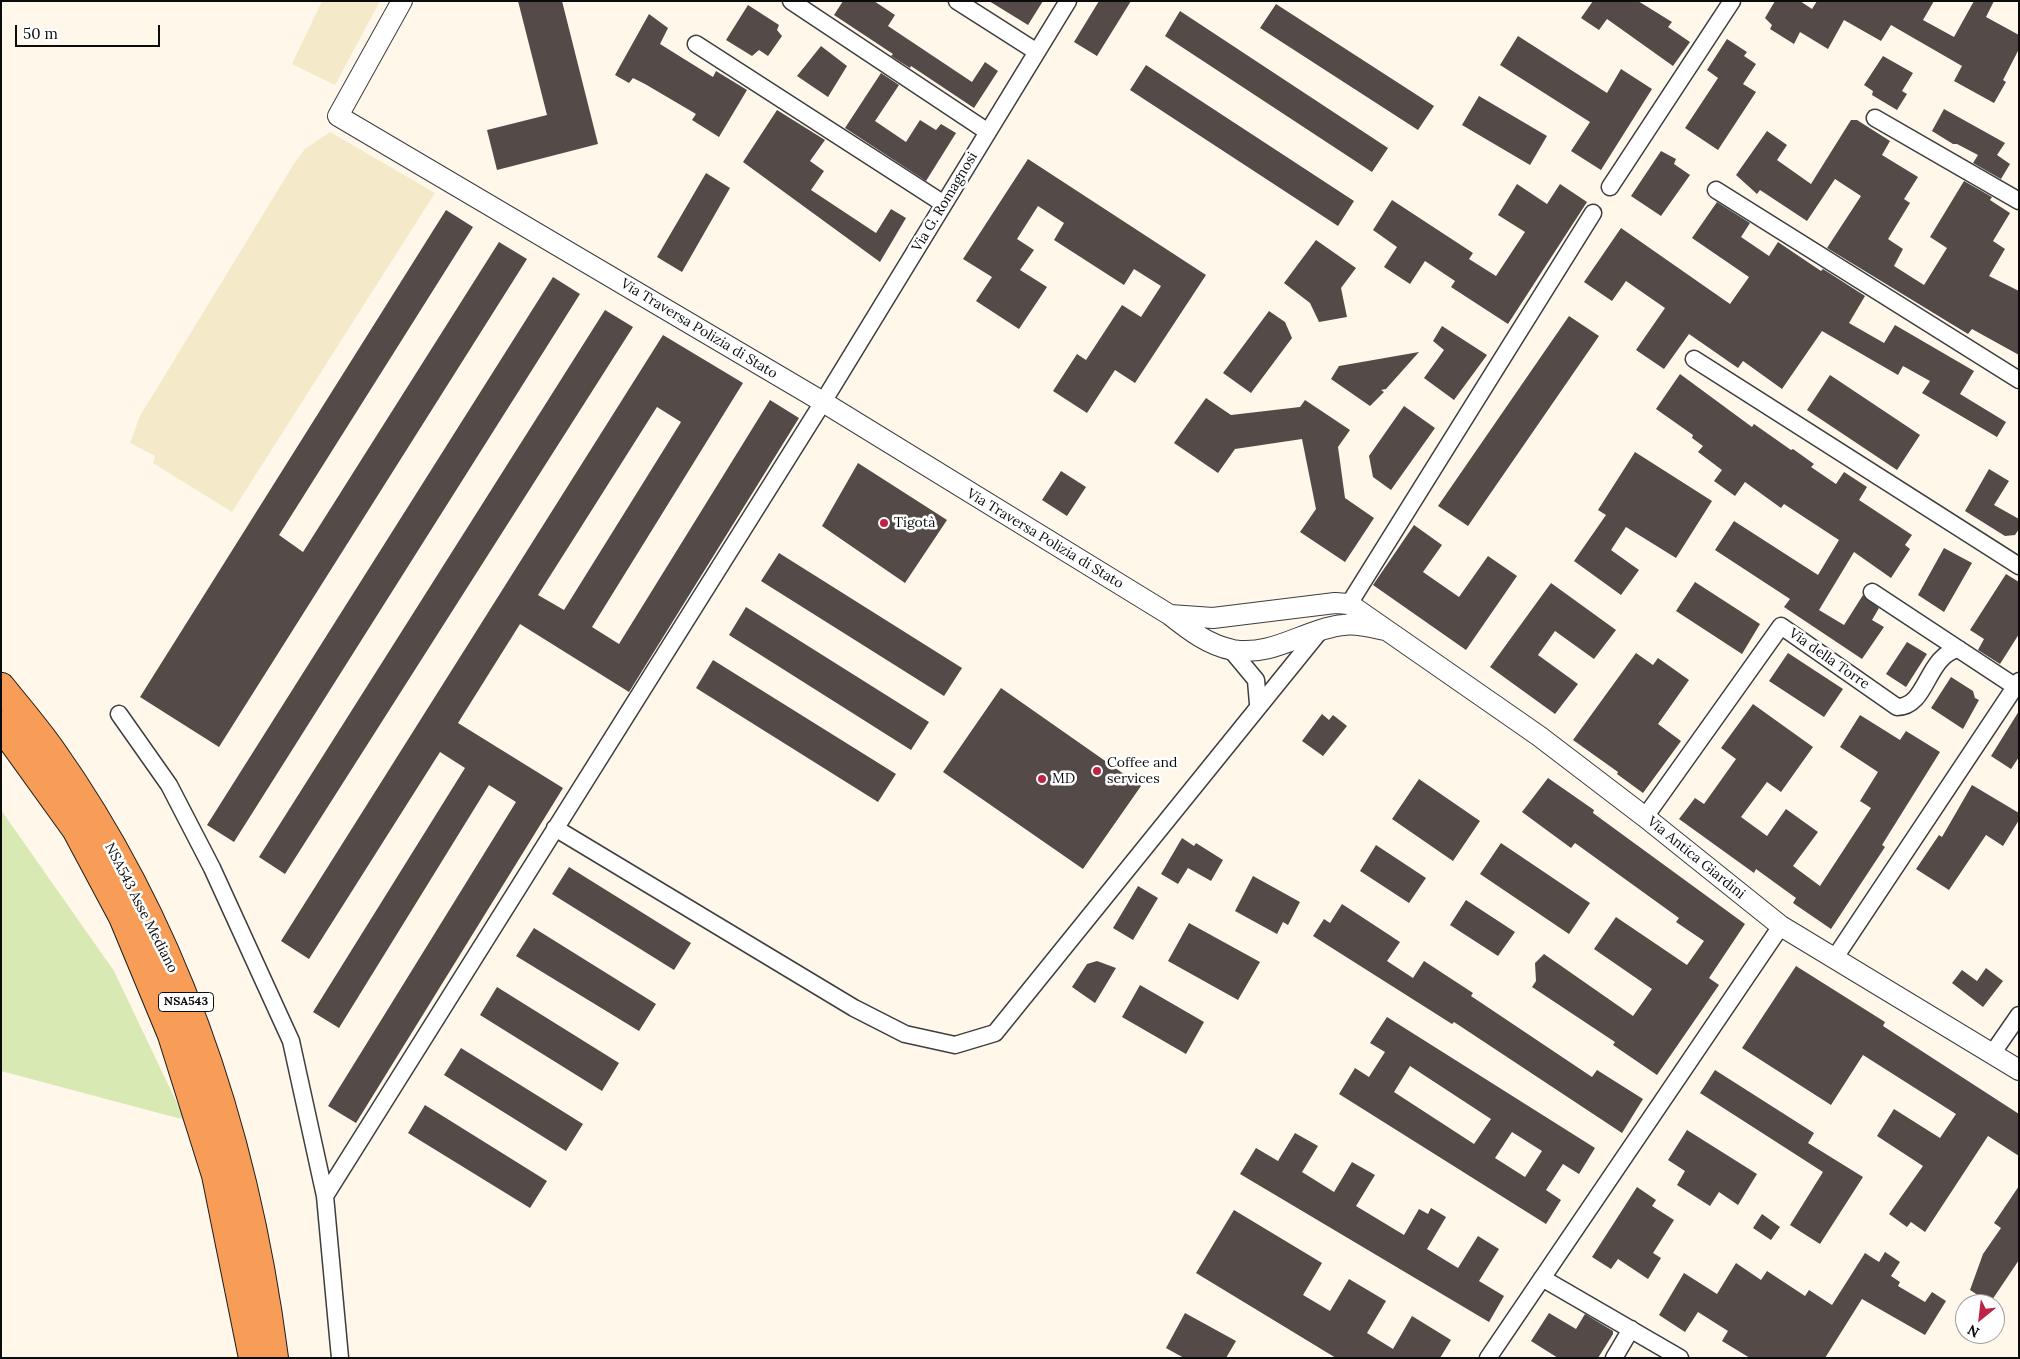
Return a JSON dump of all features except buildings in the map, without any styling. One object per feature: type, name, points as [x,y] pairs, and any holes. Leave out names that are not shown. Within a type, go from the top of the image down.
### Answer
[{"type":"highway","name":"NSA543 Asse Mediano","points":[[1,687],[50,750],[95,819],[143,905],[181,988],[211,1068],[248,1204],[274,1358]]},
{"type":"highway","name":"NSA543 Asse Mediano","points":[[1,725],[76,829],[123,917],[172,1035],[216,1175],[253,1358]]},
{"type":"street","name":"Via Traversa Polizia di Stato","points":[[402,1],[338,116],[823,402],[1170,615]]},
{"type":"street","points":[[791,1],[988,132]]},
{"type":"street","points":[[957,1],[1037,52]]},
{"type":"street","name":"Via G. Romagnosi","points":[[325,1196],[823,402],[1068,1]]},
{"type":"street","points":[[1610,187],[1732,1]]},
{"type":"street","points":[[696,44],[944,204]]},
{"type":"street","points":[[1875,118],[2019,201]]},
{"type":"street","points":[[1716,190],[2019,380]]},
{"type":"street","points":[[555,828],[854,1008],[905,1034],[955,1045],[995,1033],[1258,704],[1342,604],[1594,213]]},
{"type":"street","points":[[1694,358],[2019,566]]},
{"type":"street","points":[[1834,959],[2018,686],[1959,650],[1872,592]]},
{"type":"street","points":[[1170,615],[1213,618],[1291,608],[1342,604]]},
{"type":"street","name":"Via Antica Giardini","points":[[1342,604],[1385,630],[1539,736],[1645,817],[1781,926],[2019,1070]]},
{"type":"street","points":[[1291,608],[1298,624],[1296,640]]},
{"type":"street","name":"Via Antica Giardini","points":[[1170,615],[1194,634],[1231,650],[1246,652],[1264,649],[1343,625],[1364,625],[1385,630]]},
{"type":"street","points":[[1236,615],[1231,631],[1231,650],[1256,680],[1258,704]]},
{"type":"street","name":"Via della Torre","points":[[1645,817],[1781,626],[1897,707],[1906,707],[1914,701],[1943,655],[1959,650]]},
{"type":"street","points":[[120,714],[169,785],[212,868],[291,1041],[325,1196],[340,1358]]},
{"type":"street","points":[[1488,1358],[1781,926]]},
{"type":"street","points":[[1992,1054],[2019,1015]]},
{"type":"street","points":[[1542,1278],[1680,1358]]},
{"type":"street","points":[[1614,1358],[1631,1329]]},
{"type":"shaded area","points":[[322,1],[380,1],[335,85],[292,64]]},
{"type":"shaded area","points":[[330,132],[435,193],[232,512],[153,463],[155,456],[130,443],[140,416],[295,162],[305,149]]},
{"type":"green space","points":[[1,810],[114,971],[185,1120],[1,1071]]},
{"type":"place","name":"Tigotà","points":[[884,523]]},
{"type":"place","name":"Coffee and services","points":[[1097,771]]},
{"type":"place","name":"MD","points":[[1042,779]]}]
